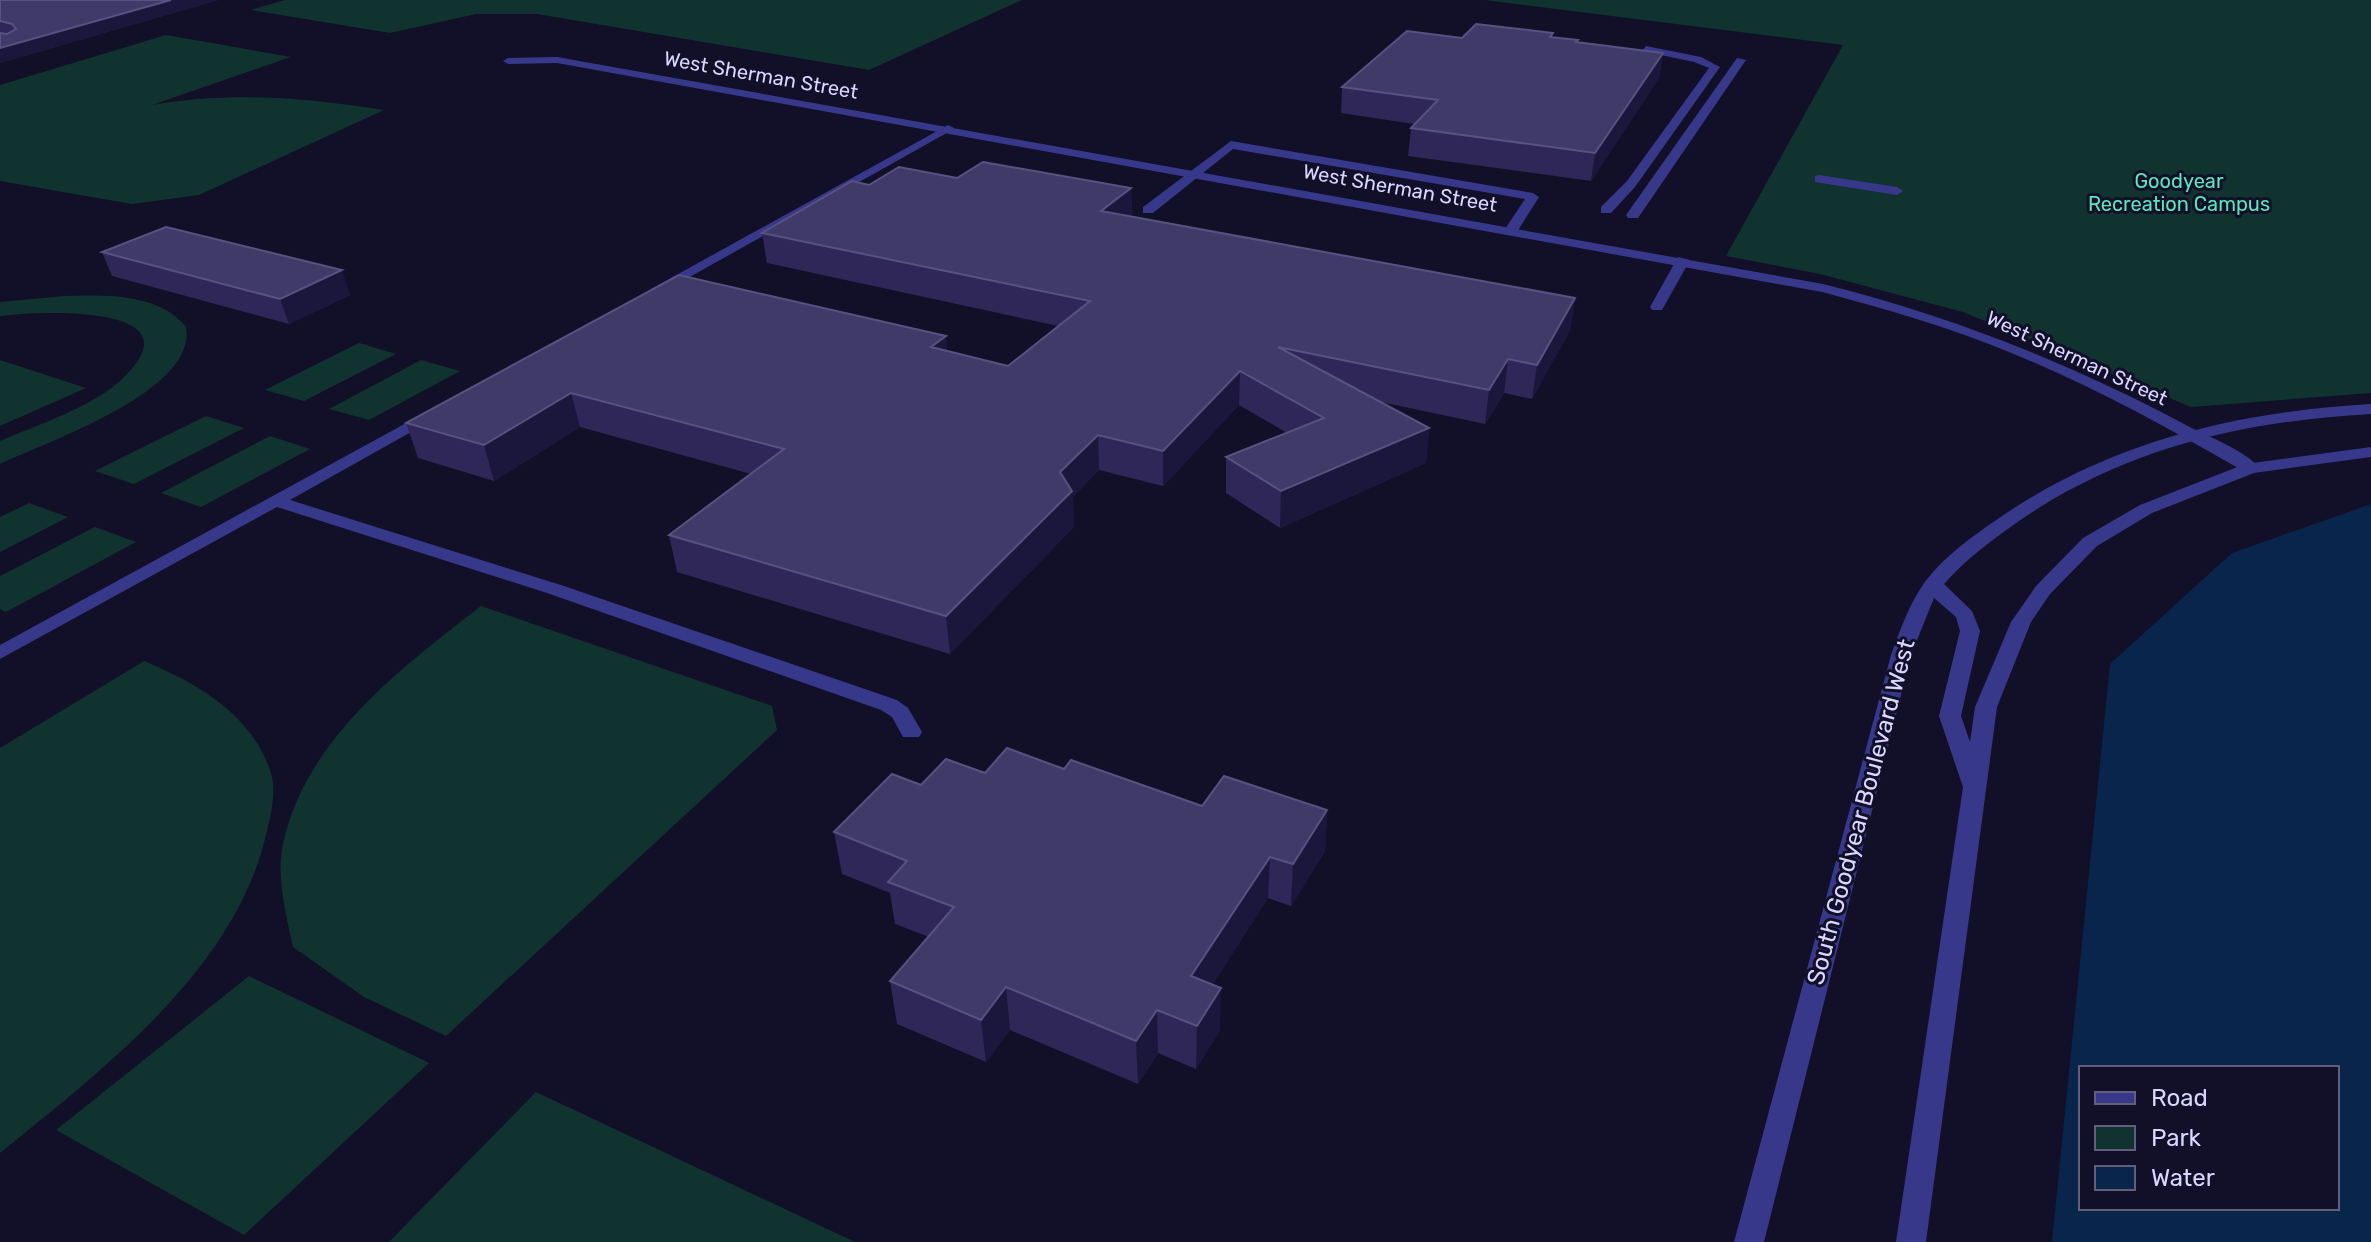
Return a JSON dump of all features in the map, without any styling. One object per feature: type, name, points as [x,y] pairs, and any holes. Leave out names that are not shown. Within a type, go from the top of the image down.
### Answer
[{"type":"street","points":[[1606,210],[1631,184],[1715,67],[1697,59],[1646,49]]},
{"type":"street","name":"West Sherman Street","points":[[508,61],[557,60],[1197,172],[1823,288],[1962,328],[2057,368],[2189,433],[2251,468]]},
{"type":"street","points":[[1633,215],[1741,60]]},
{"type":"street","points":[[644,296],[948,128]]},
{"type":"street","points":[[1148,210],[1231,145],[1533,197],[1512,229]]},
{"type":"street","points":[[1819,179],[1897,191]]},
{"type":"street","points":[[1657,307],[1683,260]]},
{"type":"street","points":[[0,653],[448,405]]},
{"type":"street","name":"South Goodyear Boulevard West","points":[[1749,1242],[1901,655],[1932,586],[1972,547],[2037,498],[2095,468],[2189,433],[2256,420],[2371,409]]},
{"type":"street","points":[[1911,1242],[1986,707],[2008,648],[2043,590],[2090,542],[2146,509],[2251,468],[2371,452]]},
{"type":"street","points":[[276,501],[554,589],[889,705],[900,713],[911,732]]},
{"type":"street","points":[[1932,586],[1965,615],[1970,631],[1950,716],[1976,791]]},
{"type":"green space","points":[[285,0],[1022,0],[869,70],[537,14],[476,14],[390,33],[251,10]]},
{"type":"green space","name":"Goodyear Recreation Campus","points":[[1485,0],[2371,0],[2371,393],[2191,407],[1963,312],[1820,274],[1726,256],[1843,45]]},
{"type":"green space","points":[[166,35],[291,57],[152,105],[240,97],[326,102],[384,110],[199,195],[132,204],[0,181],[0,85]]},
{"type":"green space","points":[[65,296],[130,298],[161,308],[186,327],[183,350],[168,372],[145,393],[82,428],[0,464],[0,441],[93,400],[120,381],[141,356],[143,337],[130,325],[106,317],[47,313],[0,316],[0,302]]},
{"type":"green space","points":[[359,343],[396,354],[304,401],[265,390]]},
{"type":"green space","points":[[0,360],[86,388],[0,426]]},
{"type":"green space","points":[[421,360],[460,371],[369,420],[329,409]]},
{"type":"green space","points":[[206,416],[244,428],[134,484],[95,471]]},
{"type":"green space","points":[[270,436],[310,449],[201,507],[161,493]]},
{"type":"green space","points":[[29,503],[68,517],[0,552],[0,517]]},
{"type":"green space","points":[[95,527],[136,542],[6,612],[0,609],[0,576]]},
{"type":"green space","points":[[481,606],[772,706],[777,730],[446,1036],[364,997],[293,947],[283,896],[281,857],[295,806],[312,772],[334,739],[389,681]]},
{"type":"green space","points":[[144,661],[184,679],[220,703],[251,734],[273,781],[272,806],[265,839],[248,887],[224,933],[193,975],[120,1053],[0,1153],[0,748]]},
{"type":"green space","points":[[249,976],[429,1063],[244,1235],[56,1130]]},
{"type":"green space","points":[[536,1092],[855,1242],[389,1242]]},
{"type":"water","points":[[2371,504],[2371,1242],[2052,1242],[2110,664],[2232,553]]},
{"type":"building","points":[[0,0],[171,0],[0,48],[0,33],[7,34],[16,29],[12,24],[0,21]]},
{"type":"building","points":[[1476,24],[1553,33],[1550,37],[1663,53],[1595,153],[1411,128],[1438,100],[1342,87],[1407,31],[1462,38]]},
{"type":"building","points":[[983,162],[1131,188],[1101,211],[1575,298],[1537,365],[1508,359],[1489,390],[1278,347],[1429,428],[1281,491],[1226,457],[1324,418],[1240,371],[1163,451],[1098,435],[1060,472],[1072,491],[946,616],[669,535],[784,449],[571,393],[484,445],[406,423],[679,275],[946,336],[931,347],[1008,366],[1090,301],[762,233],[852,181],[869,185],[899,167],[957,178]]},
{"type":"building","points":[[166,227],[342,270],[280,299],[102,252]]},
{"type":"building","points":[[1007,748],[1064,769],[1071,760],[1202,806],[1224,776],[1327,810],[1293,864],[1270,857],[1191,976],[1221,988],[1197,1026],[1157,1010],[1136,1041],[1006,987],[981,1020],[890,981],[954,907],[888,882],[907,861],[834,832],[892,774],[921,785],[946,759],[985,773]]}]
